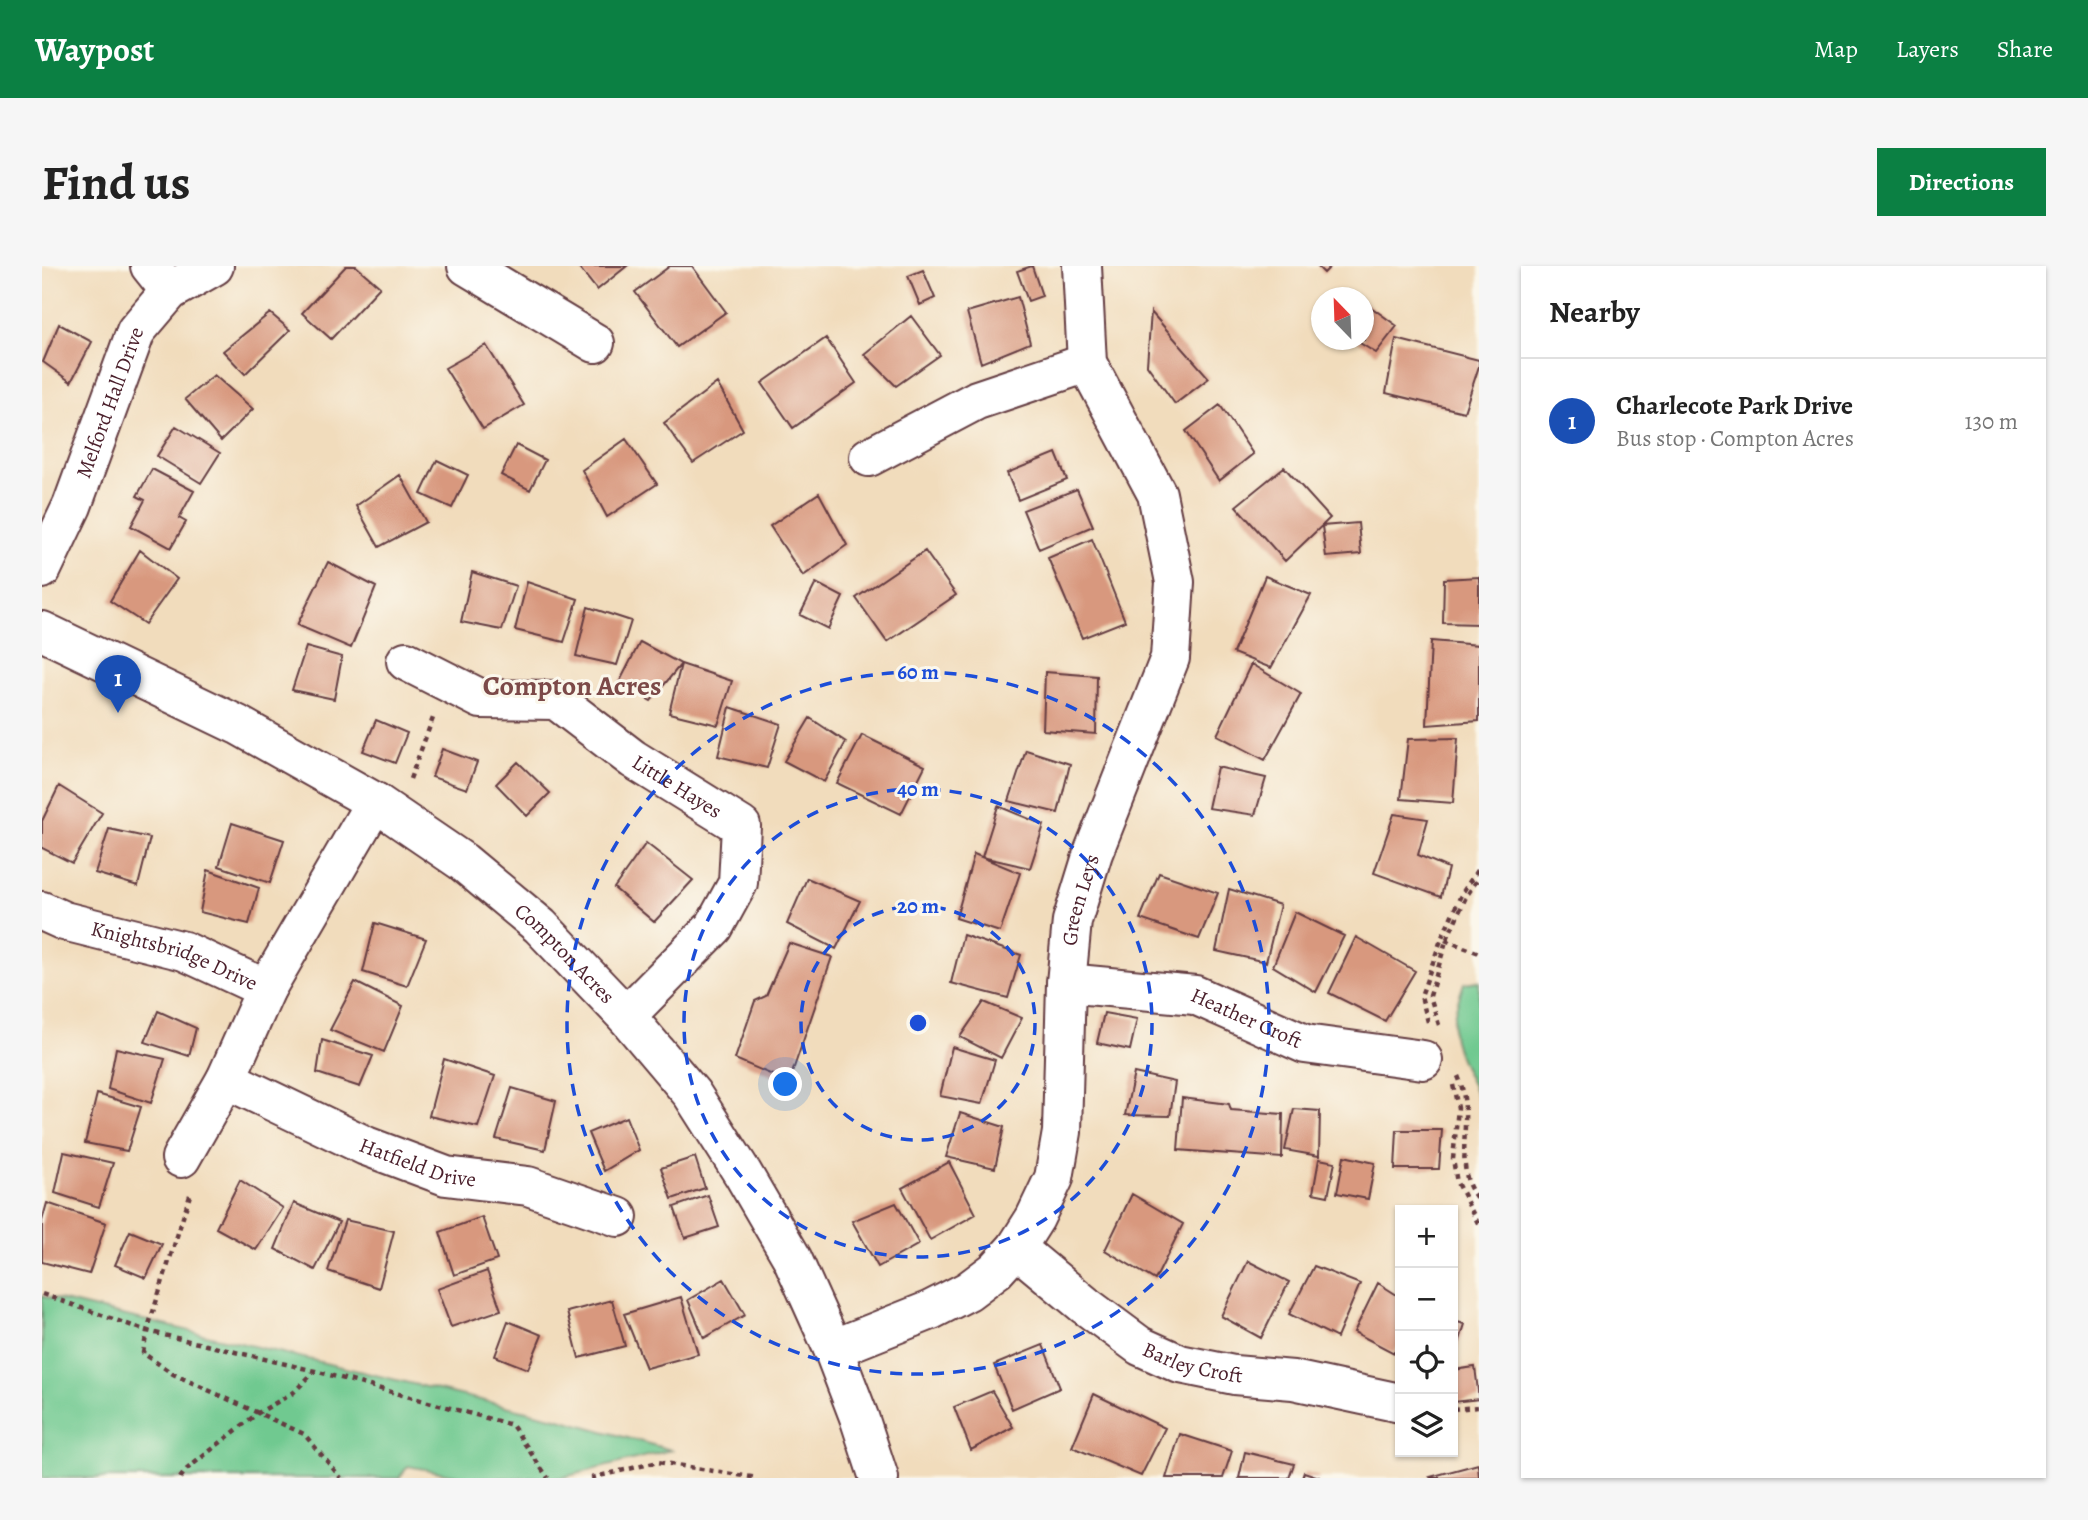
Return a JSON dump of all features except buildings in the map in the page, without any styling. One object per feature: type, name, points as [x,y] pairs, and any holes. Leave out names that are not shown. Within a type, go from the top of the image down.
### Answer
[{"type":"street","name":"Melford Hall Drive","points":[[42,569],[72,506],[136,331],[160,278],[214,266]]},
{"type":"street","points":[[467,266],[595,344]]},
{"type":"street","name":"Green Leys","points":[[833,1349],[931,1310],[968,1290],[996,1270],[1016,1248],[1035,1218],[1054,1178],[1062,1132],[1066,983],[1072,921],[1093,853],[1170,659],[1175,582],[1157,494],[1087,363],[1082,266]]},
{"type":"street","points":[[869,457],[977,400],[1087,363]]},
{"type":"street","name":"Compton Acres","points":[[42,631],[238,725],[385,808],[463,862],[540,926],[626,1016],[692,1094],[743,1174],[792,1258],[833,1349],[879,1478]]},
{"type":"street","name":"Little Hayes","points":[[406,661],[481,699],[556,700],[633,759],[741,826],[738,883],[714,927],[626,1016]]},
{"type":"street","points":[[181,1158],[226,1079],[266,989],[385,808]]},
{"type":"street","name":"Knightsbridge Drive","points":[[42,911],[64,921],[184,951],[266,989]]},
{"type":"street","name":"Heather Croft","points":[[1066,983],[1195,995],[1305,1044],[1423,1060]]},
{"type":"street","name":"Hatfield Drive","points":[[226,1079],[366,1146],[446,1176],[528,1186],[618,1217]]},
{"type":"street","name":"Barley Croft","points":[[1016,1248],[1086,1306],[1140,1346],[1180,1364],[1234,1375],[1293,1380],[1395,1402]]},
{"type":"path","points":[[385,808],[448,682]]},
{"type":"path","points":[[1442,937],[1479,953]]},
{"type":"path","points":[[181,1158],[192,1190],[147,1331],[143,1353],[173,1374],[304,1434],[341,1478]]},
{"type":"path","points":[[42,1294],[147,1331],[315,1371],[512,1425],[548,1478]]},
{"type":"path","points":[[180,1478],[187,1469],[258,1413],[293,1393],[315,1371]]},
{"type":"path","points":[[1458,1409],[1479,1407]]},
{"type":"path","points":[[591,1478],[658,1462],[757,1478]]},
{"type":"green space","points":[[1479,981],[1479,1100],[1456,1048],[1453,1026],[1464,983]]},
{"type":"green space","points":[[42,1296],[556,1418],[671,1450],[560,1478],[471,1478],[408,1466],[399,1478],[42,1478]]},
{"type":"place","name":"Charlecote Park Drive","points":[[118,713]]},
{"type":"district","name":"Compton Acres","points":[[572,686]]}]
